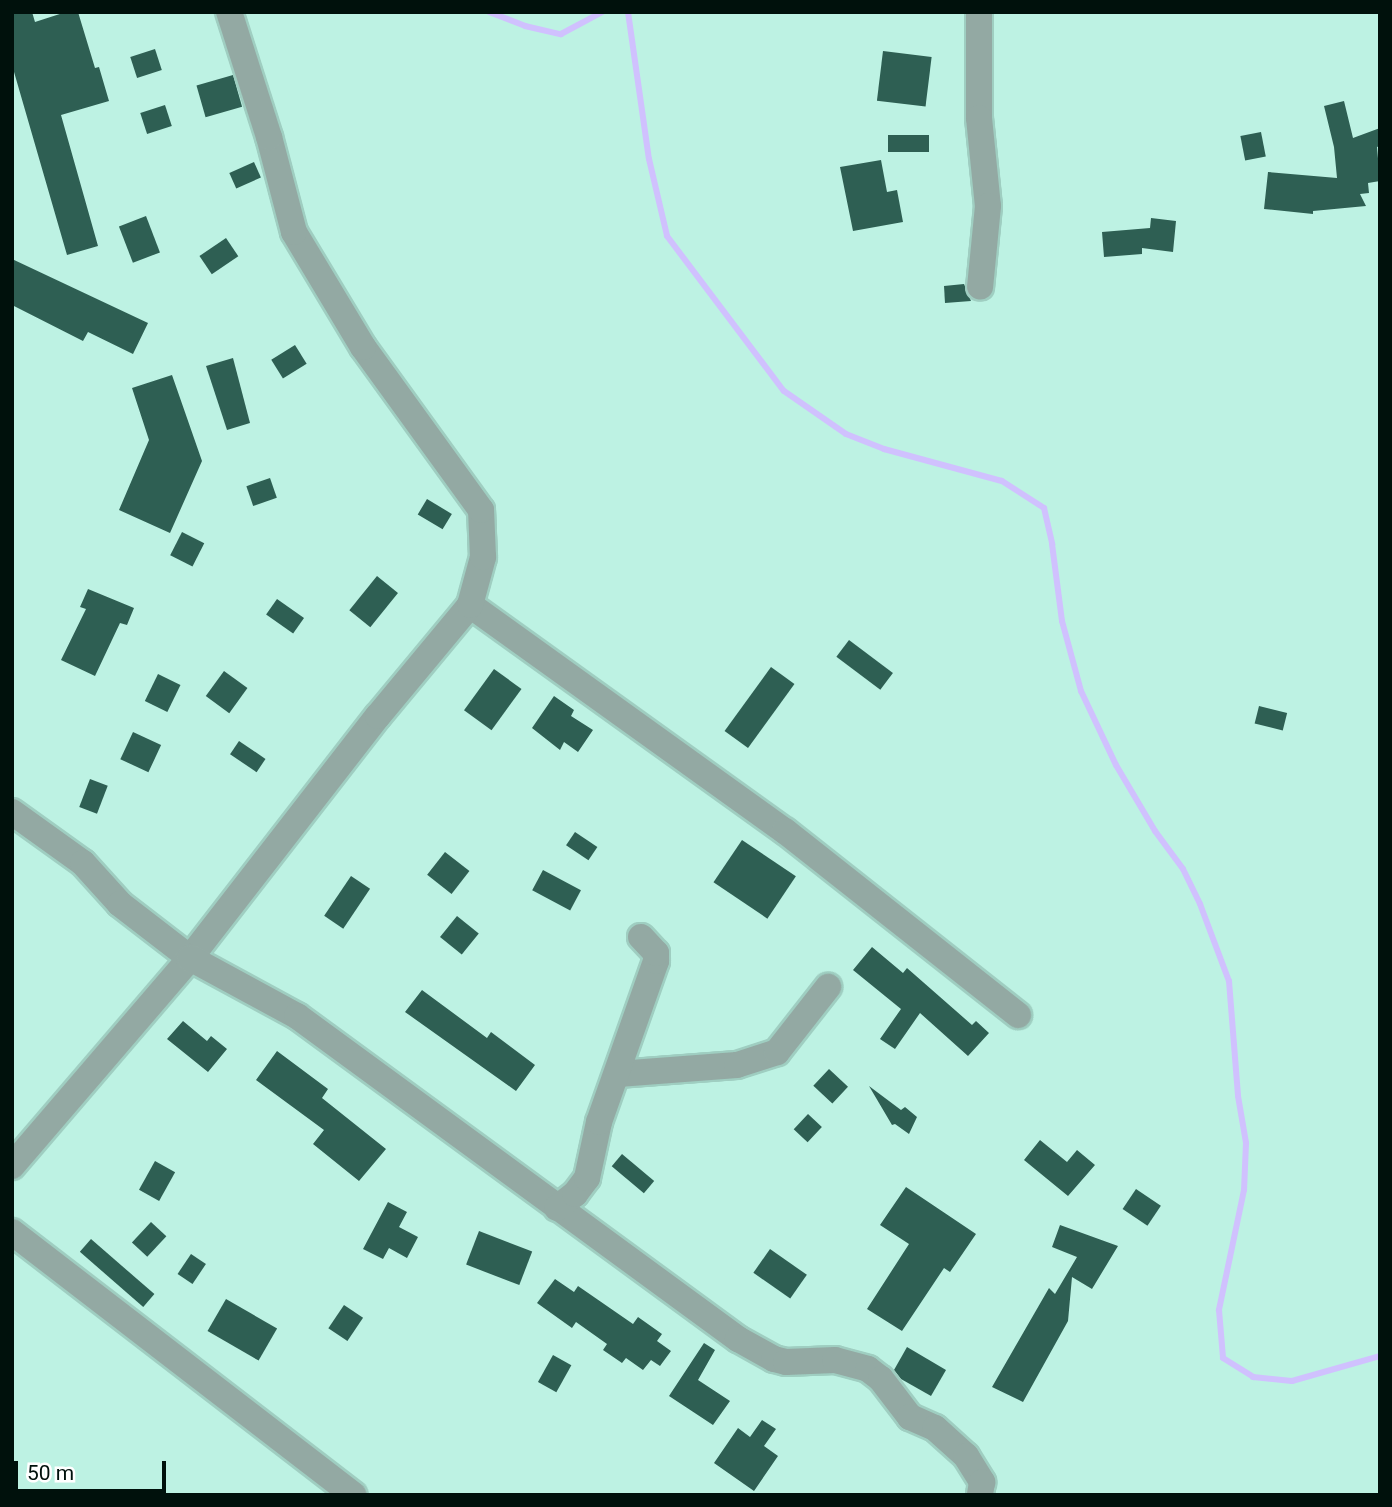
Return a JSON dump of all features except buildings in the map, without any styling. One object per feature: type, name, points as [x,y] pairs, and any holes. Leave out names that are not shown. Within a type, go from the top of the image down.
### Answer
[{"type":"street","points":[[12,1166],[242,895],[378,716],[470,605],[483,557],[481,510],[363,347],[294,232],[269,136],[229,12]]},
{"type":"street","points":[[979,12],[979,118],[988,206],[980,287]]},
{"type":"street","points":[[470,605],[785,831],[1018,1015]]},
{"type":"street","points":[[12,812],[83,863],[120,904],[190,958],[297,1016],[738,1339],[763,1354],[786,1362],[835,1360],[868,1369],[881,1379],[910,1417],[935,1428],[967,1457],[982,1482],[980,1495]]},
{"type":"street","points":[[557,1208],[575,1194],[587,1178],[599,1122],[656,961],[656,953],[640,937]]},
{"type":"street","points":[[618,1074],[737,1065],[778,1052],[828,987]]},
{"type":"street","points":[[12,1232],[353,1495]]},
{"type":"waterway","points":[[489,12],[525,26],[561,34],[602,12]]},
{"type":"waterway","points":[[628,12],[649,159],[667,236],[784,391],[846,434],[884,449],[1002,481],[1044,508],[1052,544],[1062,621],[1081,691],[1116,765],[1155,831],[1183,869],[1200,904],[1229,981],[1238,1096],[1246,1143],[1244,1190],[1219,1310],[1223,1358],[1253,1377],[1292,1381],[1380,1356]]}]
